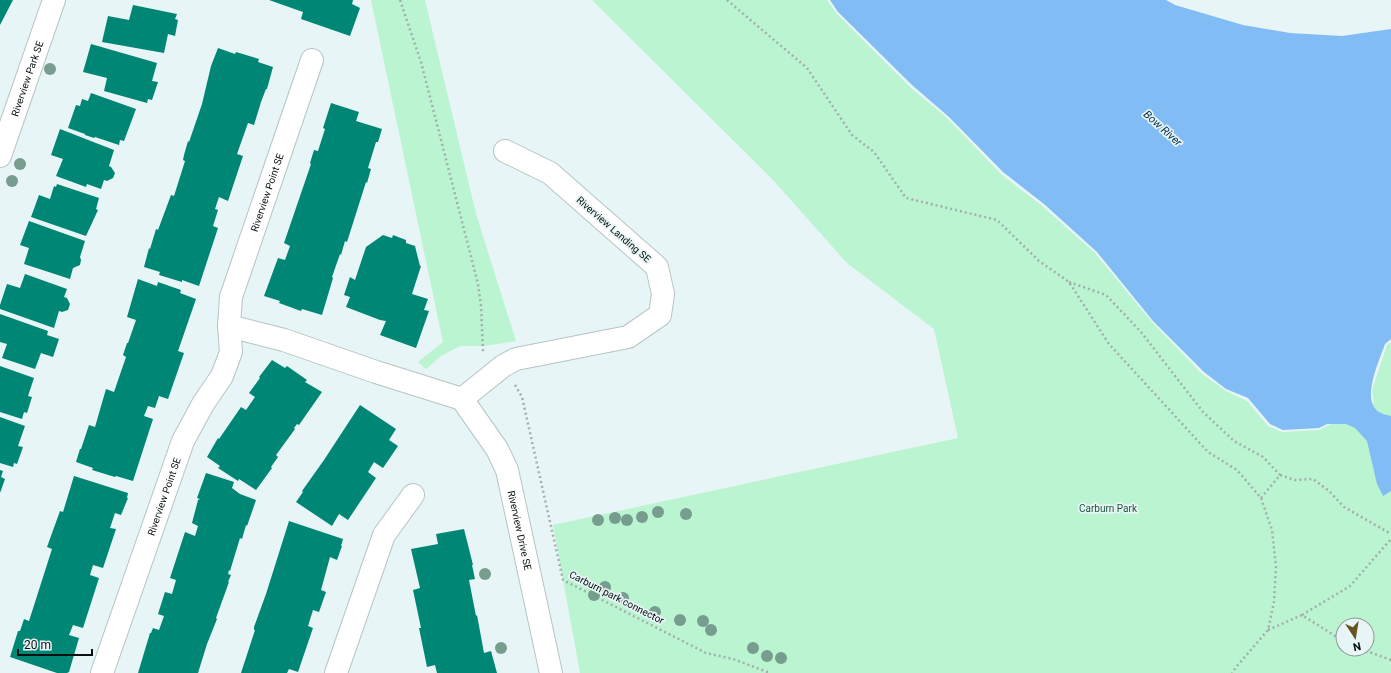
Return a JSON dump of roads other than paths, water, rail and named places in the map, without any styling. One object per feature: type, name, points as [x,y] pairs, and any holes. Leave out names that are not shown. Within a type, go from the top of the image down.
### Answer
[{"type":"street","name":"Riverview Park SE","points":[[0,156],[54,0]]},
{"type":"street","name":"Riverview Point SE","points":[[102,673],[182,441],[203,404],[222,376],[231,352],[229,326],[231,297],[312,60]]},
{"type":"street","name":"Riverview Landing SE","points":[[462,399],[503,366],[516,359],[628,337],[660,315],[663,294],[657,267],[550,173],[505,151]]},
{"type":"street","points":[[229,326],[284,340],[376,372],[462,399]]},
{"type":"street","name":"Riverview Drive SE","points":[[462,399],[497,449],[507,470],[551,673]]},
{"type":"street","points":[[336,673],[384,535],[413,495]]},
{"type":"water","name":"Bow River","points":[[830,0],[1166,0],[1175,5],[1243,25],[1290,33],[1342,36],[1391,29],[1391,339],[1385,344],[1376,369],[1371,390],[1371,399],[1374,407],[1379,412],[1391,416],[1391,491],[1383,496],[1377,484],[1367,441],[1355,428],[1346,424],[1327,424],[1319,428],[1283,430],[1270,424],[1248,398],[1226,389],[1204,372],[1153,321],[1097,252],[1044,204],[1003,172],[949,117],[912,85],[838,12]]},
{"type":"park label","name":"Carburn Park","points":[[1108,508]]}]
